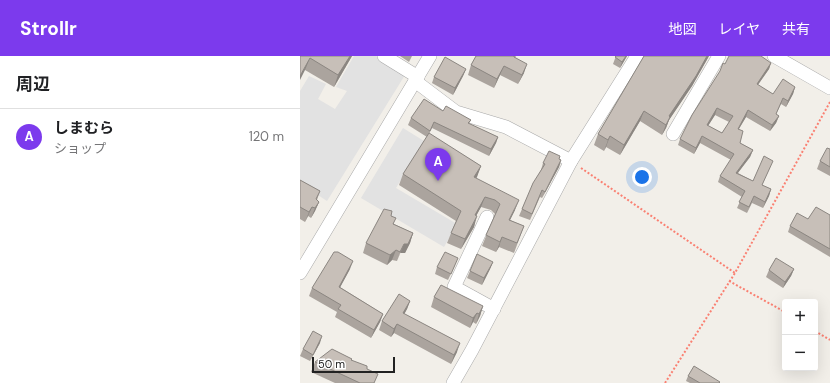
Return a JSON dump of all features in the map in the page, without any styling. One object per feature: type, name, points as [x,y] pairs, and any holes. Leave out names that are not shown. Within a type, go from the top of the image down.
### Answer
[{"type":"street","points":[[384,56],[416,79],[456,112],[506,127],[571,161]]},
{"type":"street","points":[[300,273],[430,56]]},
{"type":"street","points":[[453,383],[494,309],[571,161],[637,56]]},
{"type":"street","points":[[673,134],[719,56]]},
{"type":"street","points":[[774,56],[830,88]]},
{"type":"street","points":[[487,217],[454,287],[494,309]]},
{"type":"path","points":[[665,383],[735,273],[830,102]]},
{"type":"path","points":[[571,161],[735,273]]},
{"type":"path","points":[[729,281],[782,310]]},
{"type":"path","points":[[818,332],[830,340]]},
{"type":"shaded area","points":[[354,56],[376,56],[405,75],[327,201],[300,183],[300,91],[309,76],[326,84],[318,99],[335,109],[347,91],[336,87]]},
{"type":"shaded area","points":[[403,128],[424,141],[396,188],[457,224],[444,247],[361,198]]},
{"type":"building","points":[[300,56],[350,56],[338,75],[310,58],[300,76]]},
{"type":"building","points":[[476,56],[514,56],[527,64],[522,75],[504,66],[497,79],[471,65]]},
{"type":"building","points":[[626,56],[622,62],[615,57]]},
{"type":"building","points":[[644,56],[707,56],[696,76],[669,116],[670,117],[666,125],[644,111],[624,145],[610,136],[608,140],[598,134]]},
{"type":"building","points":[[729,56],[761,56],[771,63],[757,84],[773,94],[783,79],[795,87],[788,101],[783,98],[776,114],[779,116],[772,125],[748,110],[738,129],[743,131],[740,143],[753,150],[736,173],[753,181],[764,156],[773,161],[762,185],[771,189],[765,202],[754,196],[749,207],[739,202],[745,191],[720,176],[734,154],[702,136],[696,148],[680,139],[692,115],[720,71],[723,63],[725,64]],"holes":[[[717,108],[733,116],[722,133],[707,125]]]},
{"type":"building","points":[[445,57],[466,69],[455,88],[434,77]]},
{"type":"building","points":[[424,99],[443,111],[446,106],[471,120],[468,123],[498,137],[491,149],[434,122],[430,131],[411,118]]},
{"type":"building","points":[[429,133],[481,166],[474,177],[519,200],[509,220],[524,226],[517,243],[502,237],[500,242],[486,235],[500,204],[495,200],[485,197],[475,215],[477,216],[465,239],[451,233],[461,211],[403,174]]},
{"type":"building","points":[[827,148],[830,149],[830,167],[820,161]]},
{"type":"building","points":[[549,151],[560,156],[559,159],[561,160],[545,192],[542,190],[532,214],[522,209],[533,183],[545,164],[543,163]]},
{"type":"building","points":[[300,180],[320,191],[316,199],[319,202],[315,208],[312,207],[309,212],[300,207]]},
{"type":"building","points":[[816,207],[830,215],[830,249],[790,226],[797,213],[808,219]]},
{"type":"building","points":[[384,209],[392,211],[391,216],[396,218],[393,224],[413,233],[408,244],[404,244],[400,252],[396,250],[390,255],[366,243]]},
{"type":"building","points":[[334,252],[338,252],[353,261],[339,287],[383,314],[374,330],[338,309],[341,305],[312,288]]},
{"type":"building","points":[[445,252],[458,258],[451,274],[437,267]]},
{"type":"building","points":[[477,254],[493,262],[484,278],[470,271]]},
{"type":"building","points":[[776,258],[794,269],[785,282],[769,270]]},
{"type":"building","points":[[441,285],[483,306],[479,314],[477,313],[473,318],[434,297]]},
{"type":"building","points":[[399,294],[410,301],[403,313],[460,343],[454,355],[397,324],[394,329],[382,321]]},
{"type":"building","points":[[313,331],[322,336],[313,355],[303,349]]},
{"type":"building","points":[[332,349],[352,359],[351,360],[367,366],[367,369],[378,374],[374,383],[360,383],[315,362]]},
{"type":"building","points":[[694,366],[720,382],[700,383],[688,376]]},
{"type":"place","name":"しまむら","points":[[438,181]]}]
